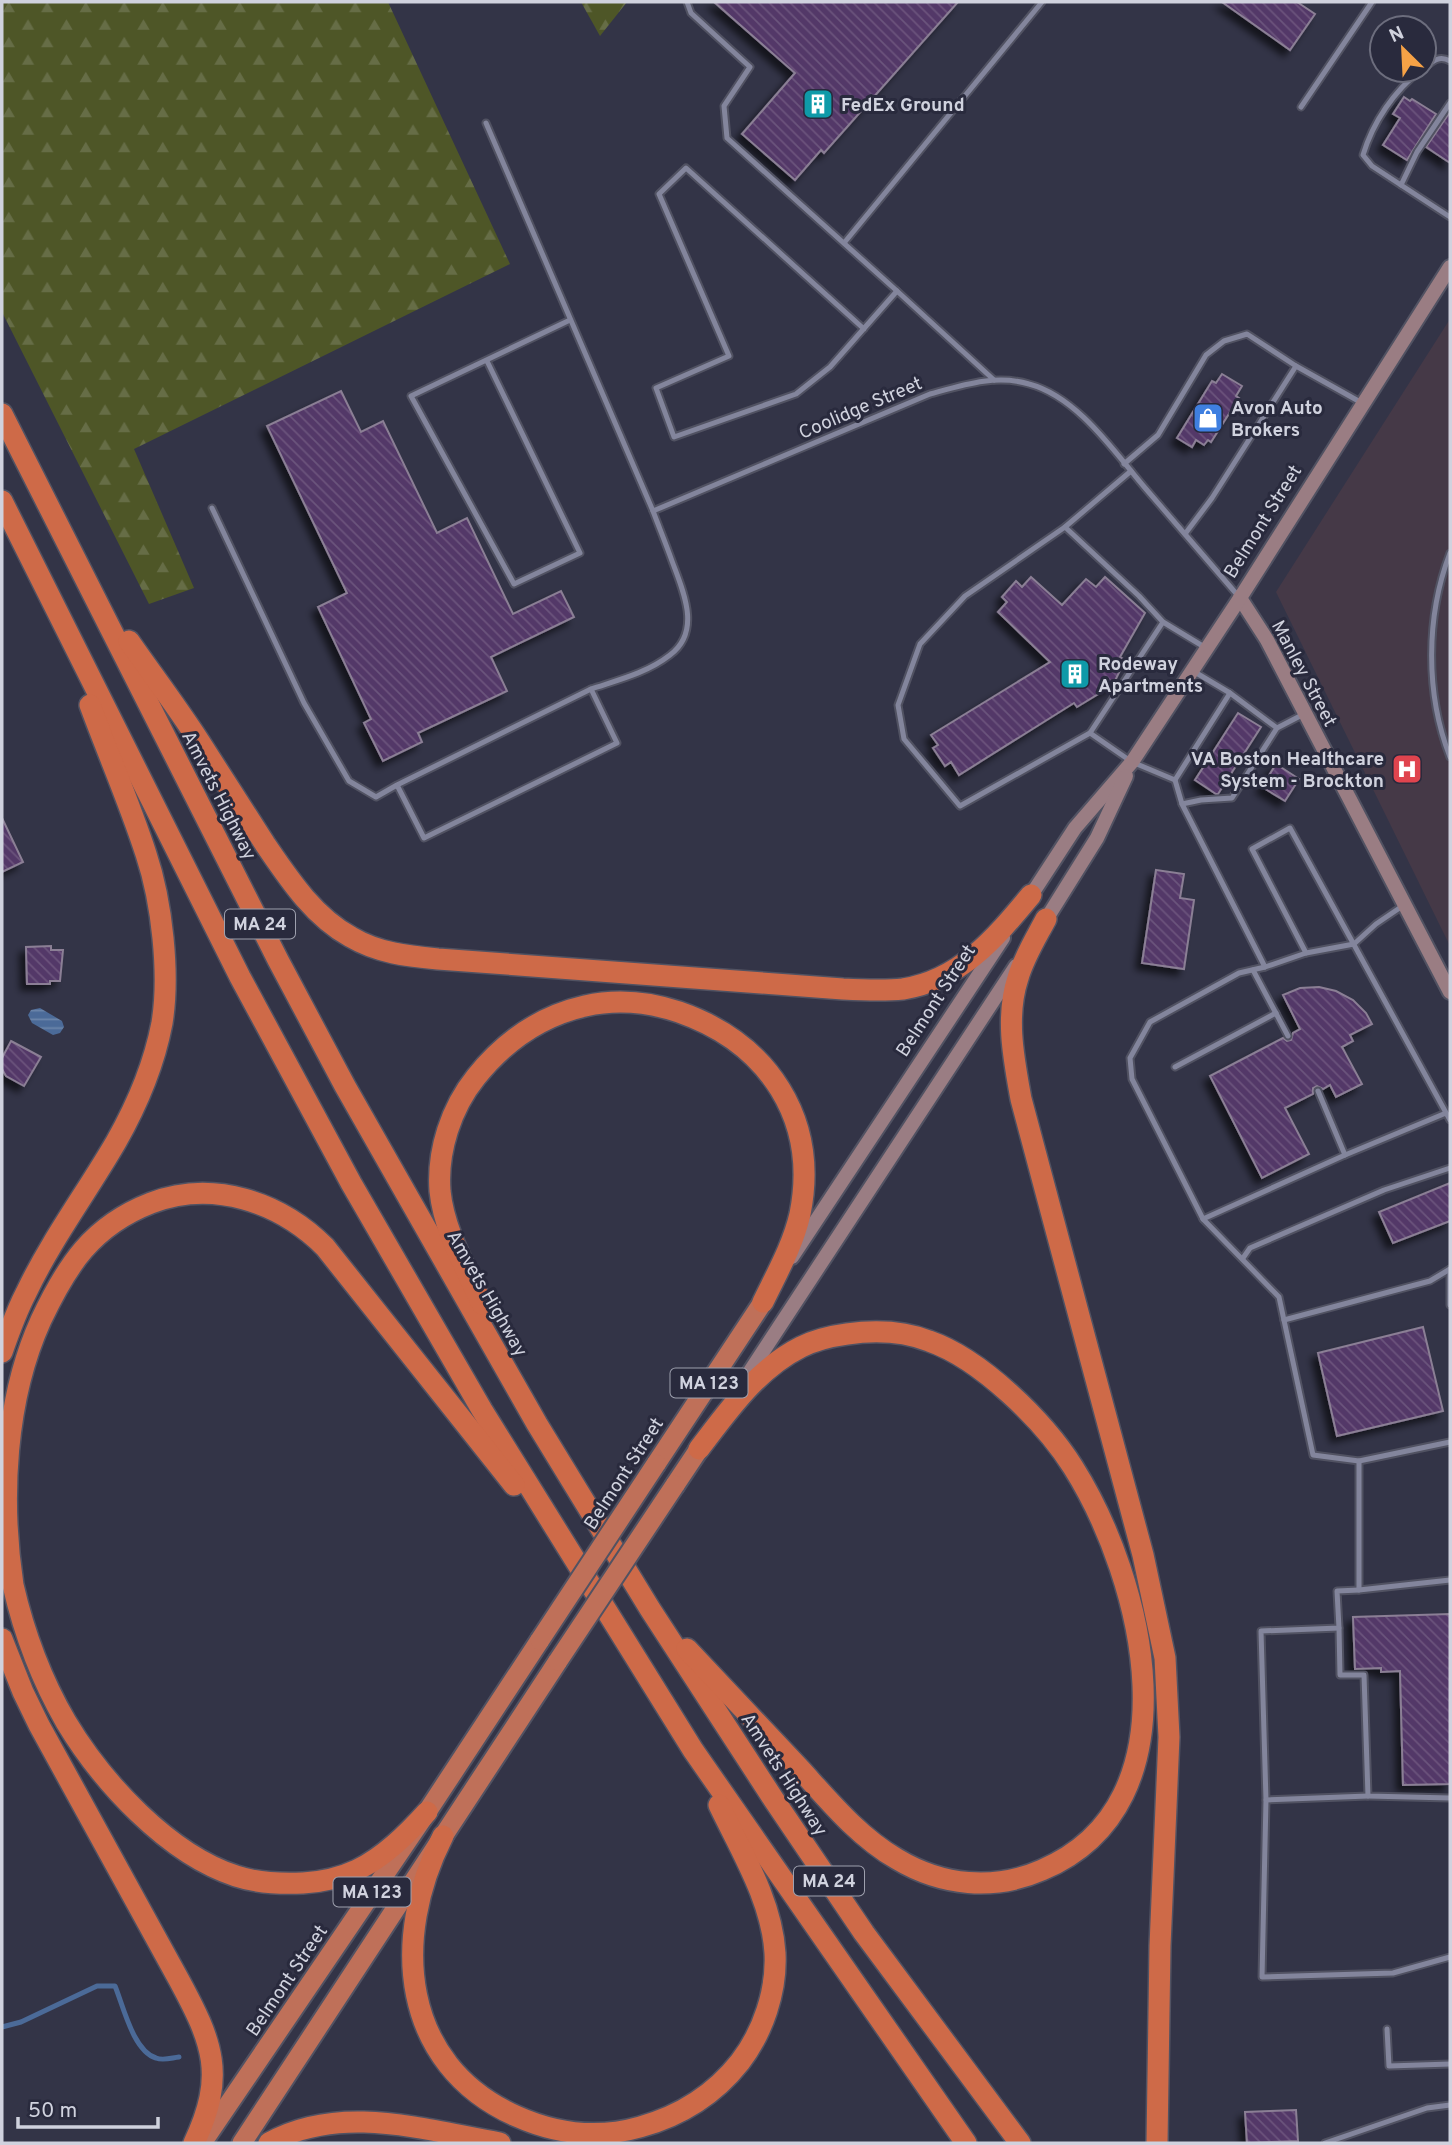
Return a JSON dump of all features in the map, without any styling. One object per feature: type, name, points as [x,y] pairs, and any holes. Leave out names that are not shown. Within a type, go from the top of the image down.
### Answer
[{"type":"highway","name":"Amvets Highway","points":[[2,414],[338,1074],[537,1424],[650,1609],[774,1800],[864,1933],[1020,2143]]},
{"type":"highway","name":"MA 24","points":[[2,501],[240,977],[345,1171],[475,1399],[693,1749],[966,2143]]},
{"type":"highway","points":[[84,578],[198,739],[300,894],[338,929],[381,951],[438,959],[843,989],[901,989],[936,979],[966,963],[993,939],[1031,895]]},
{"type":"highway","points":[[2,1352],[26,1292],[116,1141],[137,1099],[158,1040],[164,997],[160,918],[146,855],[49,598]]},
{"type":"highway","points":[[1046,919],[1026,958],[1016,987],[1012,1018],[1015,1069],[1143,1555],[1165,1658],[1169,1737],[1160,1946],[1157,2143]]},
{"type":"highway","points":[[537,1424],[450,1234],[440,1190],[440,1171],[446,1133],[470,1084],[503,1047],[541,1022],[585,1006],[608,1002],[638,1003],[695,1018],[720,1030],[765,1066],[778,1085],[797,1128],[804,1181],[793,1240],[763,1302]]},
{"type":"highway","points":[[427,1812],[413,1828],[379,1856],[343,1876],[287,1884],[261,1882],[237,1877],[215,1867],[173,1841],[147,1821],[124,1798],[83,1749],[52,1696],[30,1644],[13,1583],[6,1525],[5,1473],[12,1411],[33,1339],[54,1292],[74,1260],[93,1238],[119,1217],[156,1201],[214,1193],[245,1199],[274,1209],[306,1230],[325,1247],[576,1564]]},
{"type":"highway","name":"Belmont Street","points":[[202,2143],[427,1812],[763,1302]]},
{"type":"highway","points":[[650,1609],[859,1831],[896,1859],[936,1878],[980,1884],[1025,1877],[1047,1868],[1067,1857],[1107,1821],[1122,1799],[1132,1773],[1140,1736],[1143,1688],[1136,1629],[1119,1565],[1096,1510],[1071,1465],[1051,1437],[1027,1411],[979,1369],[929,1340],[906,1335],[882,1331],[858,1332],[818,1340],[784,1357],[759,1377],[729,1409],[699,1448]]},
{"type":"highway","name":"Belmont Street","points":[[242,2143],[699,1448]]},
{"type":"highway","points":[[2,1639],[39,1725],[199,2017],[212,2065],[212,2094],[194,2143]]},
{"type":"highway","points":[[443,1836],[431,1860],[419,1898],[412,1949],[421,2011],[440,2053],[454,2073],[489,2102],[530,2122],[552,2129],[602,2134],[657,2122],[694,2105],[730,2075],[759,2030],[768,2006],[773,1979],[775,1953],[770,1921],[759,1889],[693,1749]]},
{"type":"highway","points":[[269,2143],[312,2126],[354,2121],[396,2125],[500,2143]]},
{"type":"main road","name":"Belmont Street","points":[[763,1302],[1075,828],[1132,762],[1240,598],[1450,267]]},
{"type":"main road","name":"Manley Street","points":[[1240,598],[1267,639],[1450,992]]},
{"type":"main road","name":"Belmont Street","points":[[699,1448],[1046,919],[1097,838],[1132,762]]},
{"type":"lane","points":[[687,2],[691,13],[750,67],[724,106],[727,138],[994,380]]},
{"type":"lane","points":[[844,243],[1042,2]]},
{"type":"lane","points":[[1301,107],[1372,2]]},
{"type":"lane","points":[[1405,84],[1368,139],[1363,155],[1372,166],[1450,217]]},
{"type":"lane","points":[[1401,184],[1417,152],[1450,103]]},
{"type":"lane","points":[[212,508],[304,703],[349,781],[376,797],[591,689],[646,670],[670,656],[679,647],[688,620],[687,600],[653,511],[486,122]]},
{"type":"lane","points":[[864,329],[685,168],[659,194],[729,356],[656,388],[674,437],[796,394],[830,367],[864,329],[897,292]]},
{"type":"lane","points":[[487,361],[580,552],[514,584],[411,396],[570,320]]},
{"type":"lane","points":[[1124,464],[1158,436],[1206,355],[1224,341],[1247,334],[1363,404]]},
{"type":"lane","points":[[1185,534],[1212,498],[1296,366]]},
{"type":"lane","name":"Coolidge Street","points":[[653,511],[930,394],[973,382],[994,380],[1029,384],[1048,391],[1083,416],[1240,598]]},
{"type":"lane","points":[[1131,471],[1065,527],[965,596],[920,644],[898,705],[904,739],[960,806],[1090,733],[1163,622]]},
{"type":"lane","points":[[1065,527],[1163,622],[1206,648]]},
{"type":"lane","points":[[1450,553],[1438,593],[1432,654],[1435,701],[1450,757]]},
{"type":"lane","points":[[1192,671],[1277,728]]},
{"type":"lane","points":[[397,785],[424,838],[581,761],[617,743],[591,689]]},
{"type":"lane","points":[[1230,694],[1175,780],[1182,804],[1265,967]]},
{"type":"lane","points":[[1182,804],[1232,798],[1277,728],[1305,713]]},
{"type":"lane","points":[[1090,733],[1132,762],[1175,780]]},
{"type":"lane","points":[[1306,953],[1252,849],[1290,828],[1450,1120]]},
{"type":"lane","points":[[1405,904],[1376,924],[1354,944],[1306,953],[1238,973],[1150,1022],[1130,1058],[1132,1079],[1203,1219],[1279,1297],[1313,1455],[1359,1461],[1450,1442]]},
{"type":"lane","points":[[1253,970],[1288,1036]]},
{"type":"lane","points":[[1175,1067],[1276,1013]]},
{"type":"lane","points":[[1318,1091],[1345,1154]]},
{"type":"lane","points":[[1203,1219],[1345,1154],[1446,1113]]},
{"type":"lane","points":[[1243,1258],[1250,1248],[1384,1190],[1450,1168]]},
{"type":"lane","points":[[1284,1320],[1430,1281],[1450,1269]]},
{"type":"lane","points":[[1450,1269],[1450,1306]]},
{"type":"lane","points":[[1359,1461],[1359,1590]]},
{"type":"lane","points":[[1368,1796],[1364,1675],[1340,1675],[1337,1591],[1450,1580]]},
{"type":"lane","points":[[1339,1628],[1261,1631],[1266,1800],[1262,1977],[1394,1973],[1450,1957]]},
{"type":"lane","points":[[1266,1800],[1368,1796],[1450,1798]]},
{"type":"lane","points":[[1387,2029],[1389,2066],[1450,2064]]},
{"type":"lane","points":[[1328,2143],[1427,2108],[1450,2105]]},
{"type":"shaded area","name":"VA Boston Healthcare System - Brockton","points":[[1450,319],[1450,946],[1276,592]]},
{"type":"green space","points":[[2,2],[388,2],[510,264],[134,449],[194,588],[149,604],[2,312]]},
{"type":"green space","points":[[581,2],[627,2],[600,36]]},
{"type":"water","points":[[40,1008],[62,1021],[64,1027],[60,1033],[53,1035],[32,1023],[28,1015],[31,1010]]},
{"type":"building","name":"FedEx Ground","points":[[714,2],[958,2],[824,153],[821,150],[795,180],[742,134],[795,73]]},
{"type":"building","points":[[1222,2],[1297,2],[1315,14],[1290,50]]},
{"type":"building","points":[[1404,97],[1436,114],[1407,160],[1383,145],[1400,118],[1393,114]]},
{"type":"building","points":[[1450,112],[1450,163],[1426,147]]},
{"type":"building","name":"Avon Auto Brokers","points":[[1222,374],[1242,386],[1236,396],[1239,398],[1211,442],[1208,440],[1204,445],[1196,440],[1192,447],[1177,438],[1212,381],[1216,383]]},
{"type":"building","points":[[341,391],[361,432],[383,421],[437,533],[467,518],[513,614],[561,591],[574,617],[491,657],[507,691],[418,733],[422,742],[383,761],[364,723],[371,719],[318,607],[347,593],[267,426]]},
{"type":"building","name":"Rodeway Apartments","points":[[1031,577],[1062,605],[1086,579],[1096,587],[1105,577],[1145,613],[1120,657],[1125,660],[1113,685],[1077,707],[1074,703],[959,775],[951,762],[945,766],[933,748],[938,745],[931,735],[1050,662],[998,612],[1007,602],[1002,597],[1016,581],[1022,587]]},
{"type":"building","points":[[1238,713],[1261,727],[1216,794],[1195,780]]},
{"type":"building","points":[[1276,764],[1299,779],[1285,801],[1262,787]]},
{"type":"building","points":[[2,818],[23,862],[2,872]]},
{"type":"building","points":[[1156,870],[1184,874],[1180,898],[1194,900],[1184,969],[1142,963]]},
{"type":"building","points":[[51,946],[51,950],[63,950],[60,981],[27,984],[26,947]]},
{"type":"building","points":[[1319,987],[1336,991],[1353,1000],[1366,1013],[1372,1024],[1350,1035],[1353,1041],[1342,1047],[1362,1084],[1336,1097],[1330,1085],[1323,1089],[1317,1086],[1313,1088],[1313,1094],[1285,1108],[1309,1154],[1262,1178],[1210,1076],[1283,1038],[1291,1040],[1293,1033],[1300,1029],[1283,995],[1300,988]]},
{"type":"building","points":[[11,1041],[41,1057],[24,1086],[6,1076],[2,1069],[2,1058]]},
{"type":"building","points":[[1450,1183],[1450,1221],[1393,1243],[1379,1212]]},
{"type":"building","points":[[1423,1327],[1443,1411],[1337,1436],[1318,1353]]},
{"type":"building","points":[[1450,1614],[1450,1784],[1403,1785],[1400,1671],[1381,1672],[1381,1668],[1355,1669],[1353,1617]]},
{"type":"building","points":[[1296,2110],[1298,2141],[1247,2143],[1245,2112]]},
{"type":"waterway","points":[[2,2027],[21,2022],[97,1986],[115,1986],[135,2037],[148,2054],[159,2059],[179,2057]]},
{"type":"place","name":"FedEx Ground","points":[[818,104]]},
{"type":"place","name":"Avon Auto Brokers","points":[[1208,418]]},
{"type":"place","name":"Rodeway Apartments","points":[[1075,674]]},
{"type":"place","name":"VA Boston Healthcare System - Brockton","points":[[1407,769]]}]
